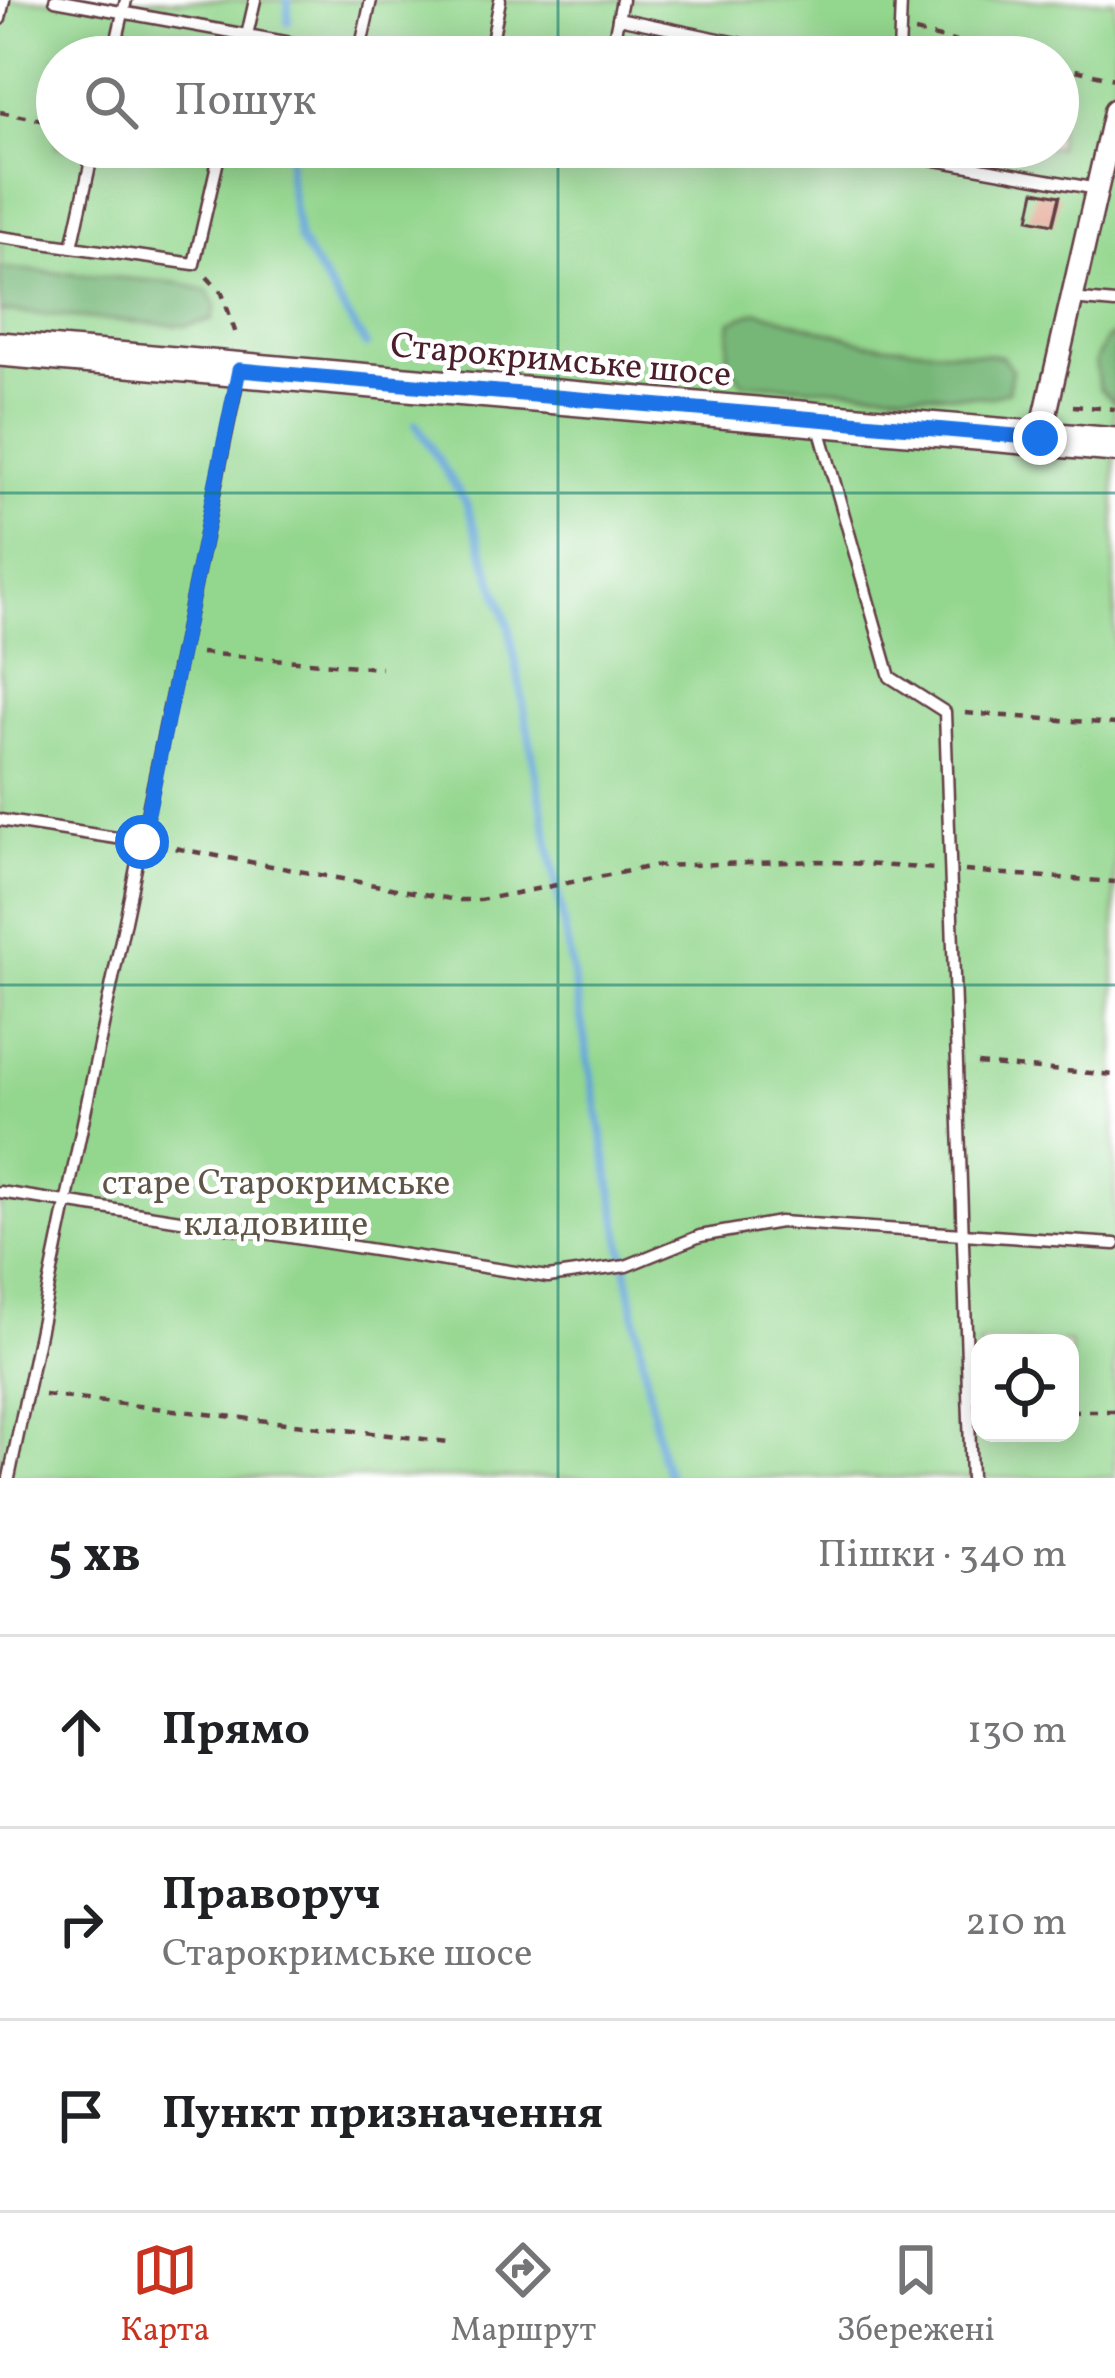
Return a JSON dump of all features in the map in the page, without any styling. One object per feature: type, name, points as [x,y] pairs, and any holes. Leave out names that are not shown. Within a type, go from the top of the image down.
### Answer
[{"type":"street","points":[[1040,438],[1115,110]]},
{"type":"street","name":"Старокримське шосе","points":[[0,349],[1115,445]]},
{"type":"lane","points":[[0,20],[4,0]]},
{"type":"lane","points":[[55,0],[124,6],[253,36]]},
{"type":"lane","points":[[247,35],[255,0]]},
{"type":"lane","points":[[366,36],[370,0]]},
{"type":"lane","points":[[493,36],[500,0]]},
{"type":"lane","points":[[615,36],[622,0]]},
{"type":"lane","points":[[901,36],[902,0]]},
{"type":"lane","points":[[118,36],[124,6]]},
{"type":"lane","points":[[619,18],[705,36]]},
{"type":"lane","points":[[72,247],[89,168]]},
{"type":"lane","points":[[0,237],[194,264],[216,168]]},
{"type":"lane","points":[[988,168],[1096,189]]},
{"type":"lane","points":[[1071,299],[1115,303]]},
{"type":"lane","points":[[9,1478],[239,370]]},
{"type":"lane","points":[[816,419],[890,677],[946,712],[970,1478]]},
{"type":"lane","points":[[0,820],[142,842]]},
{"type":"lane","points":[[0,1192],[548,1277],[626,1267],[700,1236],[780,1222],[1115,1244]]},
{"type":"path","points":[[902,29],[932,36]]},
{"type":"path","points":[[1079,71],[1115,79]]},
{"type":"path","points":[[0,112],[36,119]]},
{"type":"path","points":[[194,264],[222,293],[237,330],[239,370]]},
{"type":"path","points":[[1048,404],[1115,409]]},
{"type":"path","points":[[182,651],[380,668]]},
{"type":"path","points":[[946,712],[1115,724]]},
{"type":"path","points":[[142,842],[456,900],[480,900],[654,866],[820,861],[1115,883]]},
{"type":"path","points":[[957,1063],[1115,1075]]},
{"type":"path","points":[[27,1393],[449,1442]]},
{"type":"path","points":[[1079,1411],[1115,1412]]},
{"type":"green space","name":"старе Старокримське кладовище","points":[[0,0],[1115,0],[1115,1478],[0,1478]]},
{"type":"green space","points":[[0,268],[179,283],[208,291],[216,306],[212,320],[186,326],[0,311]]},
{"type":"green space","points":[[758,311],[866,343],[1002,356],[1012,370],[1008,391],[990,397],[743,383],[727,361],[731,321]]},
{"type":"green space","points":[[1115,335],[1115,403],[1099,388],[1095,361],[1107,338]]},
{"type":"building","points":[[1035,191],[1060,196],[1053,224],[1029,219]]},
{"type":"waterway","points":[[288,0],[288,22]]},
{"type":"waterway","points":[[289,168],[299,240],[366,345]]},
{"type":"waterway","points":[[416,424],[466,503],[509,626],[661,1457],[670,1478]]},
{"type":"route","points":[[142,842],[239,370],[1040,438]]}]
